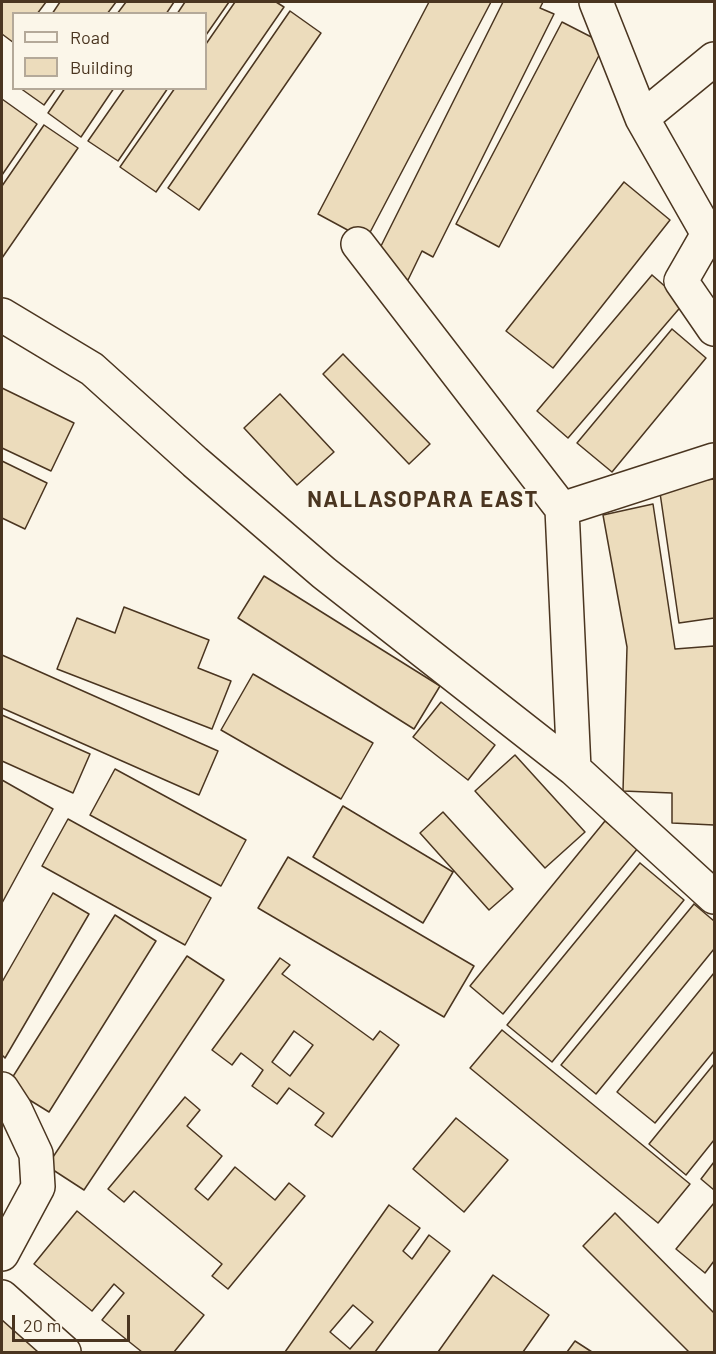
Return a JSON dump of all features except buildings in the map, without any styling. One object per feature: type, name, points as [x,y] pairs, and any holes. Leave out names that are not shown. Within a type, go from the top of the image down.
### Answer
[{"type":"street","points":[[596,2],[642,118],[708,234],[681,281],[714,330]]},
{"type":"street","points":[[642,118],[714,59]]},
{"type":"street","points":[[358,244],[562,509],[574,769]]},
{"type":"street","points":[[2,315],[92,369],[195,462],[324,573],[574,769],[714,897]]},
{"type":"street","points":[[562,509],[714,460]]},
{"type":"street","points":[[2,1089],[15,1109],[36,1154],[38,1187],[2,1254]]},
{"type":"street","points":[[2,1297],[64,1353]]},
{"type":"district","name":"NALLASOPARA EAST","points":[[423,500]]}]
